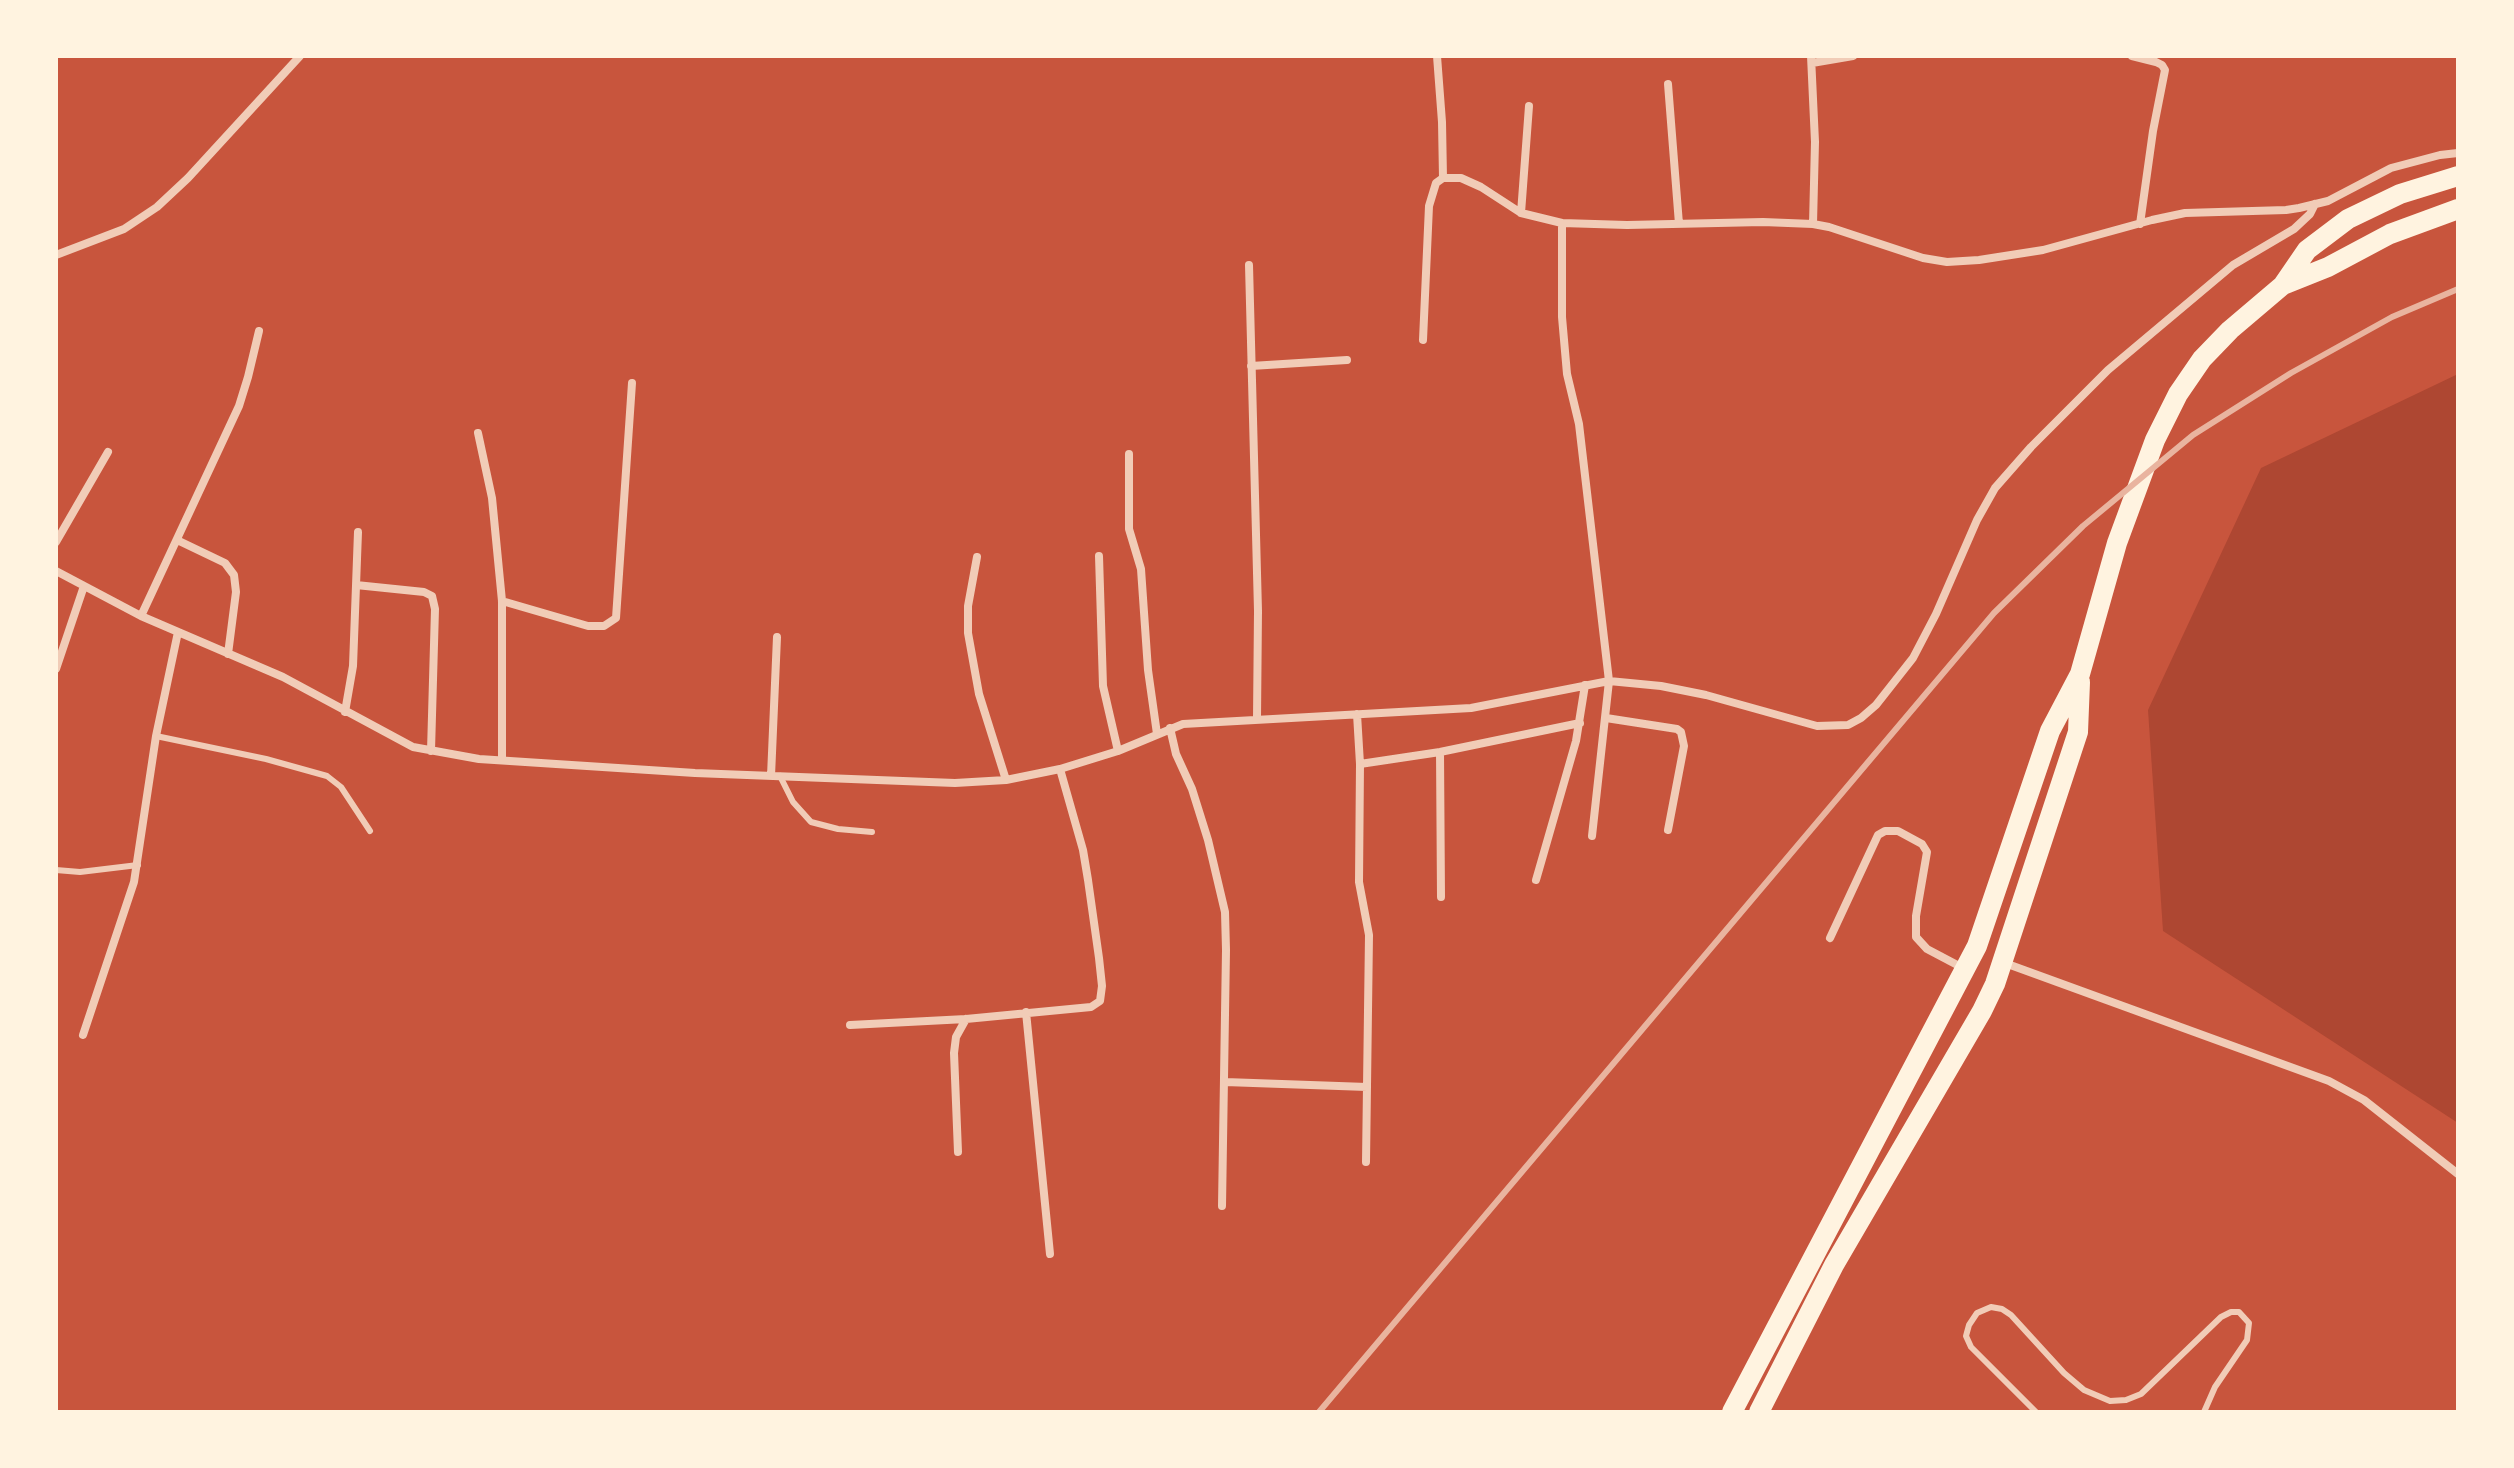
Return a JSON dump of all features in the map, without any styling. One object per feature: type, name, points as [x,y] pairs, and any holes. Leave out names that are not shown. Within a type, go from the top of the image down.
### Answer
[{"type":"highway","points":[[1732,1412],[1977,946],[2050,731],[2080,674],[2117,543],[2155,440],[2178,394],[2202,359],[2230,330],[2283,285],[2307,250],[2348,219],[2400,194],[2458,176]]},
{"type":"highway","points":[[2283,285],[2328,267],[2390,234],[2458,209]]},
{"type":"highway","points":[[1759,1412],[1834,1265],[1982,1011],[2002,962],[2078,732],[2080,674]]},
{"type":"street","points":[[56,255],[124,229],[157,207],[188,178],[300,56]]},
{"type":"street","points":[[1437,56],[1443,178]]},
{"type":"street","points":[[1813,224],[1815,142],[1811,60],[1853,56]]},
{"type":"street","points":[[2132,56],[2156,62],[2165,70],[2140,224]]},
{"type":"street","points":[[1668,84],[1679,224]]},
{"type":"street","points":[[1521,213],[1529,106]]},
{"type":"street","points":[[1423,340],[1429,206],[1432,190],[1443,178],[1461,178],[1521,213],[1562,223],[1813,224],[1923,258],[1947,262],[2043,250],[2185,213],[2286,210],[2315,204],[2391,168],[2458,153]]},
{"type":"street","points":[[56,571],[141,616],[283,677],[413,747],[479,759],[775,776],[955,783],[1006,780],[1060,769],[1199,722],[1471,708],[1609,681],[1661,686],[1706,695],[1817,726],[1848,725],[1876,705],[1913,658],[1930,628],[1977,520],[1995,488],[2031,447],[2119,360],[2233,265],[2294,229],[2310,214],[2315,204]]},
{"type":"street","points":[[1562,223],[1562,317],[1567,374],[1579,424],[1609,681],[1592,836]]},
{"type":"street","points":[[1249,265],[1258,611],[1257,718]]},
{"type":"street","points":[[141,616],[239,406],[259,331]]},
{"type":"street","points":[[1251,366],[1347,360]]},
{"type":"street","points":[[502,601],[588,626],[604,626],[616,618],[632,383]]},
{"type":"street","points":[[478,433],[492,498],[502,601],[502,760]]},
{"type":"street","points":[[56,542],[108,452]]},
{"type":"street","points":[[1129,454],[1129,529],[1141,569],[1148,670],[1157,734]]},
{"type":"street","points":[[345,712],[353,666],[358,532]]},
{"type":"street","points":[[177,540],[225,563],[234,575],[236,592],[228,654]]},
{"type":"street","points":[[1099,556],[1103,686],[1118,751]]},
{"type":"street","points":[[977,557],[971,583],[968,633],[979,694],[1006,780]]},
{"type":"street","points":[[356,585],[424,592],[432,596],[435,609],[431,751]]},
{"type":"street","points":[[56,669],[84,586]]},
{"type":"street","points":[[83,1035],[138,865],[156,736],[178,632]]},
{"type":"street","points":[[775,776],[777,637]]},
{"type":"street","points":[[1536,880],[1580,721],[1585,685]]},
{"type":"street","points":[[1357,714],[1360,759],[1359,882],[1369,935],[1366,1162]]},
{"type":"street","points":[[1606,715],[1681,732],[1684,746],[1668,830]]},
{"type":"street","points":[[1360,759],[1440,752],[1580,721]]},
{"type":"street","points":[[1171,732],[1176,754],[1192,789],[1208,840],[1225,912],[1222,1206]]},
{"type":"street","points":[[1440,752],[1441,897]]},
{"type":"street","points":[[850,1025],[966,1019],[1091,1007],[1100,1001],[1099,958],[1088,880],[1060,769]]},
{"type":"street","points":[[1830,938],[1878,835],[1885,831],[1898,831],[1922,844],[1927,852],[1916,916],[1916,937],[1927,949],[1966,969]]},
{"type":"street","points":[[2002,962],[2329,1081],[2364,1100],[2458,1174]]},
{"type":"street","points":[[1026,1012],[1050,1254]]},
{"type":"street","points":[[958,1152],[954,1053],[956,1037],[966,1019]]},
{"type":"street","points":[[1225,1082],[1367,1087]]},
{"type":"lane","points":[[156,736],[279,762],[327,776],[341,787],[370,831]]},
{"type":"lane","points":[[775,776],[811,822],[838,829],[872,832]]},
{"type":"lane","points":[[56,870],[80,872],[138,865]]},
{"type":"lane","points":[[2036,1412],[1971,1347],[1966,1336],[1977,1313],[1991,1307],[2002,1309],[2064,1373],[2084,1390],[2110,1401],[2126,1400],[2141,1394],[2221,1317],[2239,1312],[2249,1323],[2247,1340],[2215,1387],[2204,1412]]},
{"type":"shaded area","points":[[2458,374],[2458,1123],[2163,931],[2148,710],[2261,468]]},
{"type":"railway","points":[[1319,1412],[1994,613],[2083,526],[2193,435],[2291,373],[2392,317],[2458,289]]}]
